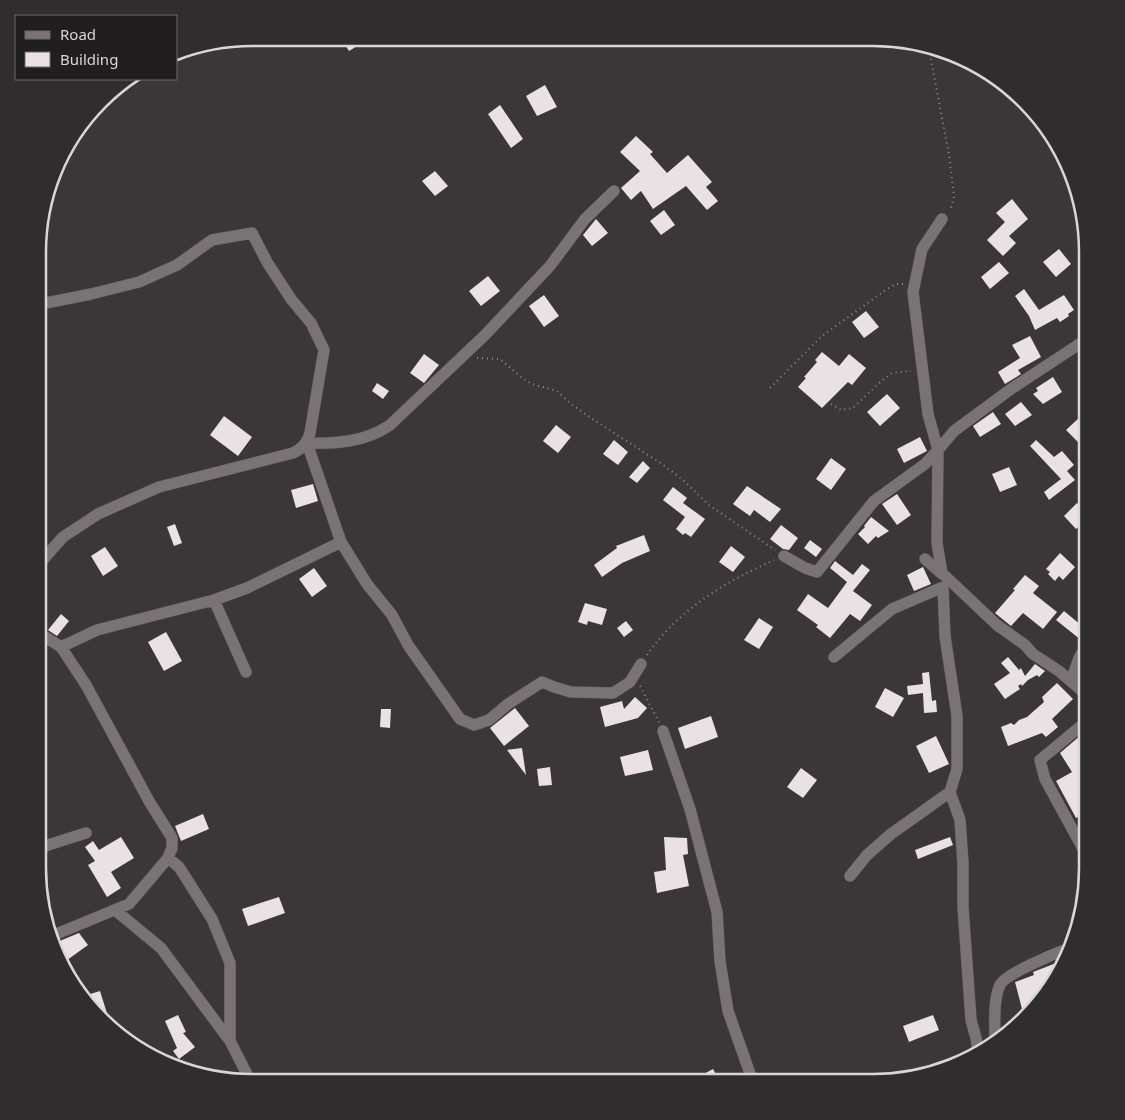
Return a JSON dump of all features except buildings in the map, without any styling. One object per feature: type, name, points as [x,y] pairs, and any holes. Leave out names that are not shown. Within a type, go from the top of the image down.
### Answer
[{"type":"street","points":[[307,442],[327,444],[346,442],[380,432],[405,413],[413,402],[465,356],[534,285],[585,219],[614,190]]},
{"type":"street","points":[[942,220],[922,249],[913,292],[928,414],[938,450],[937,543],[942,573],[945,636],[957,716],[957,769],[950,792],[960,820],[963,863],[963,907],[971,1020],[977,1045]]},
{"type":"street","points":[[46,303],[139,282],[177,265],[212,240],[252,233],[267,262],[291,299],[311,323],[324,350],[310,433],[307,442],[301,448],[293,453],[159,487],[98,514],[63,537],[46,556]]},
{"type":"street","points":[[784,556],[817,572],[874,501],[925,464],[954,431],[1017,385],[1079,344]]},
{"type":"street","points":[[307,442],[340,542],[367,584],[392,615],[408,645],[460,719],[474,725],[489,720],[508,704],[542,682],[571,692],[613,693],[630,682],[642,664]]},
{"type":"street","points":[[61,647],[97,630],[214,600],[247,588],[340,542]]},
{"type":"street","points":[[925,559],[997,625],[1025,645],[1033,654],[1060,670],[1079,689]]},
{"type":"street","points":[[834,657],[892,609],[942,588]]},
{"type":"street","points":[[214,600],[246,672]]},
{"type":"street","points":[[46,637],[61,647],[86,685],[149,801],[172,838],[172,848],[168,858],[129,904],[57,934]]},
{"type":"street","points":[[1071,681],[1079,658]]},
{"type":"street","points":[[1079,727],[1040,760],[1045,779],[1079,841]]},
{"type":"street","points":[[663,731],[690,809],[717,912],[720,961],[728,1011],[750,1074]]},
{"type":"street","points":[[850,876],[867,855],[891,834],[950,792]]},
{"type":"street","points":[[46,846],[86,833]]},
{"type":"street","points":[[168,858],[179,867],[212,919],[230,963],[230,1041]]},
{"type":"street","points":[[115,910],[161,948],[230,1041],[247,1074]]},
{"type":"street","points":[[995,1033],[996,1007],[999,986],[1002,980],[1061,952]]},
{"type":"path","points":[[930,54],[949,155],[954,197],[951,210],[942,220]]},
{"type":"path","points":[[770,388],[822,336],[869,301],[896,284],[904,284],[913,292]]},
{"type":"path","points":[[465,356],[500,359],[532,384],[558,391],[571,404],[662,464],[683,480],[709,505],[784,556]]},
{"type":"path","points":[[831,404],[841,410],[853,408],[879,383],[892,374],[910,371],[922,375]]},
{"type":"path","points":[[642,664],[652,648],[681,617],[703,598],[743,574],[784,556]]},
{"type":"path","points":[[639,683],[663,731]]}]
